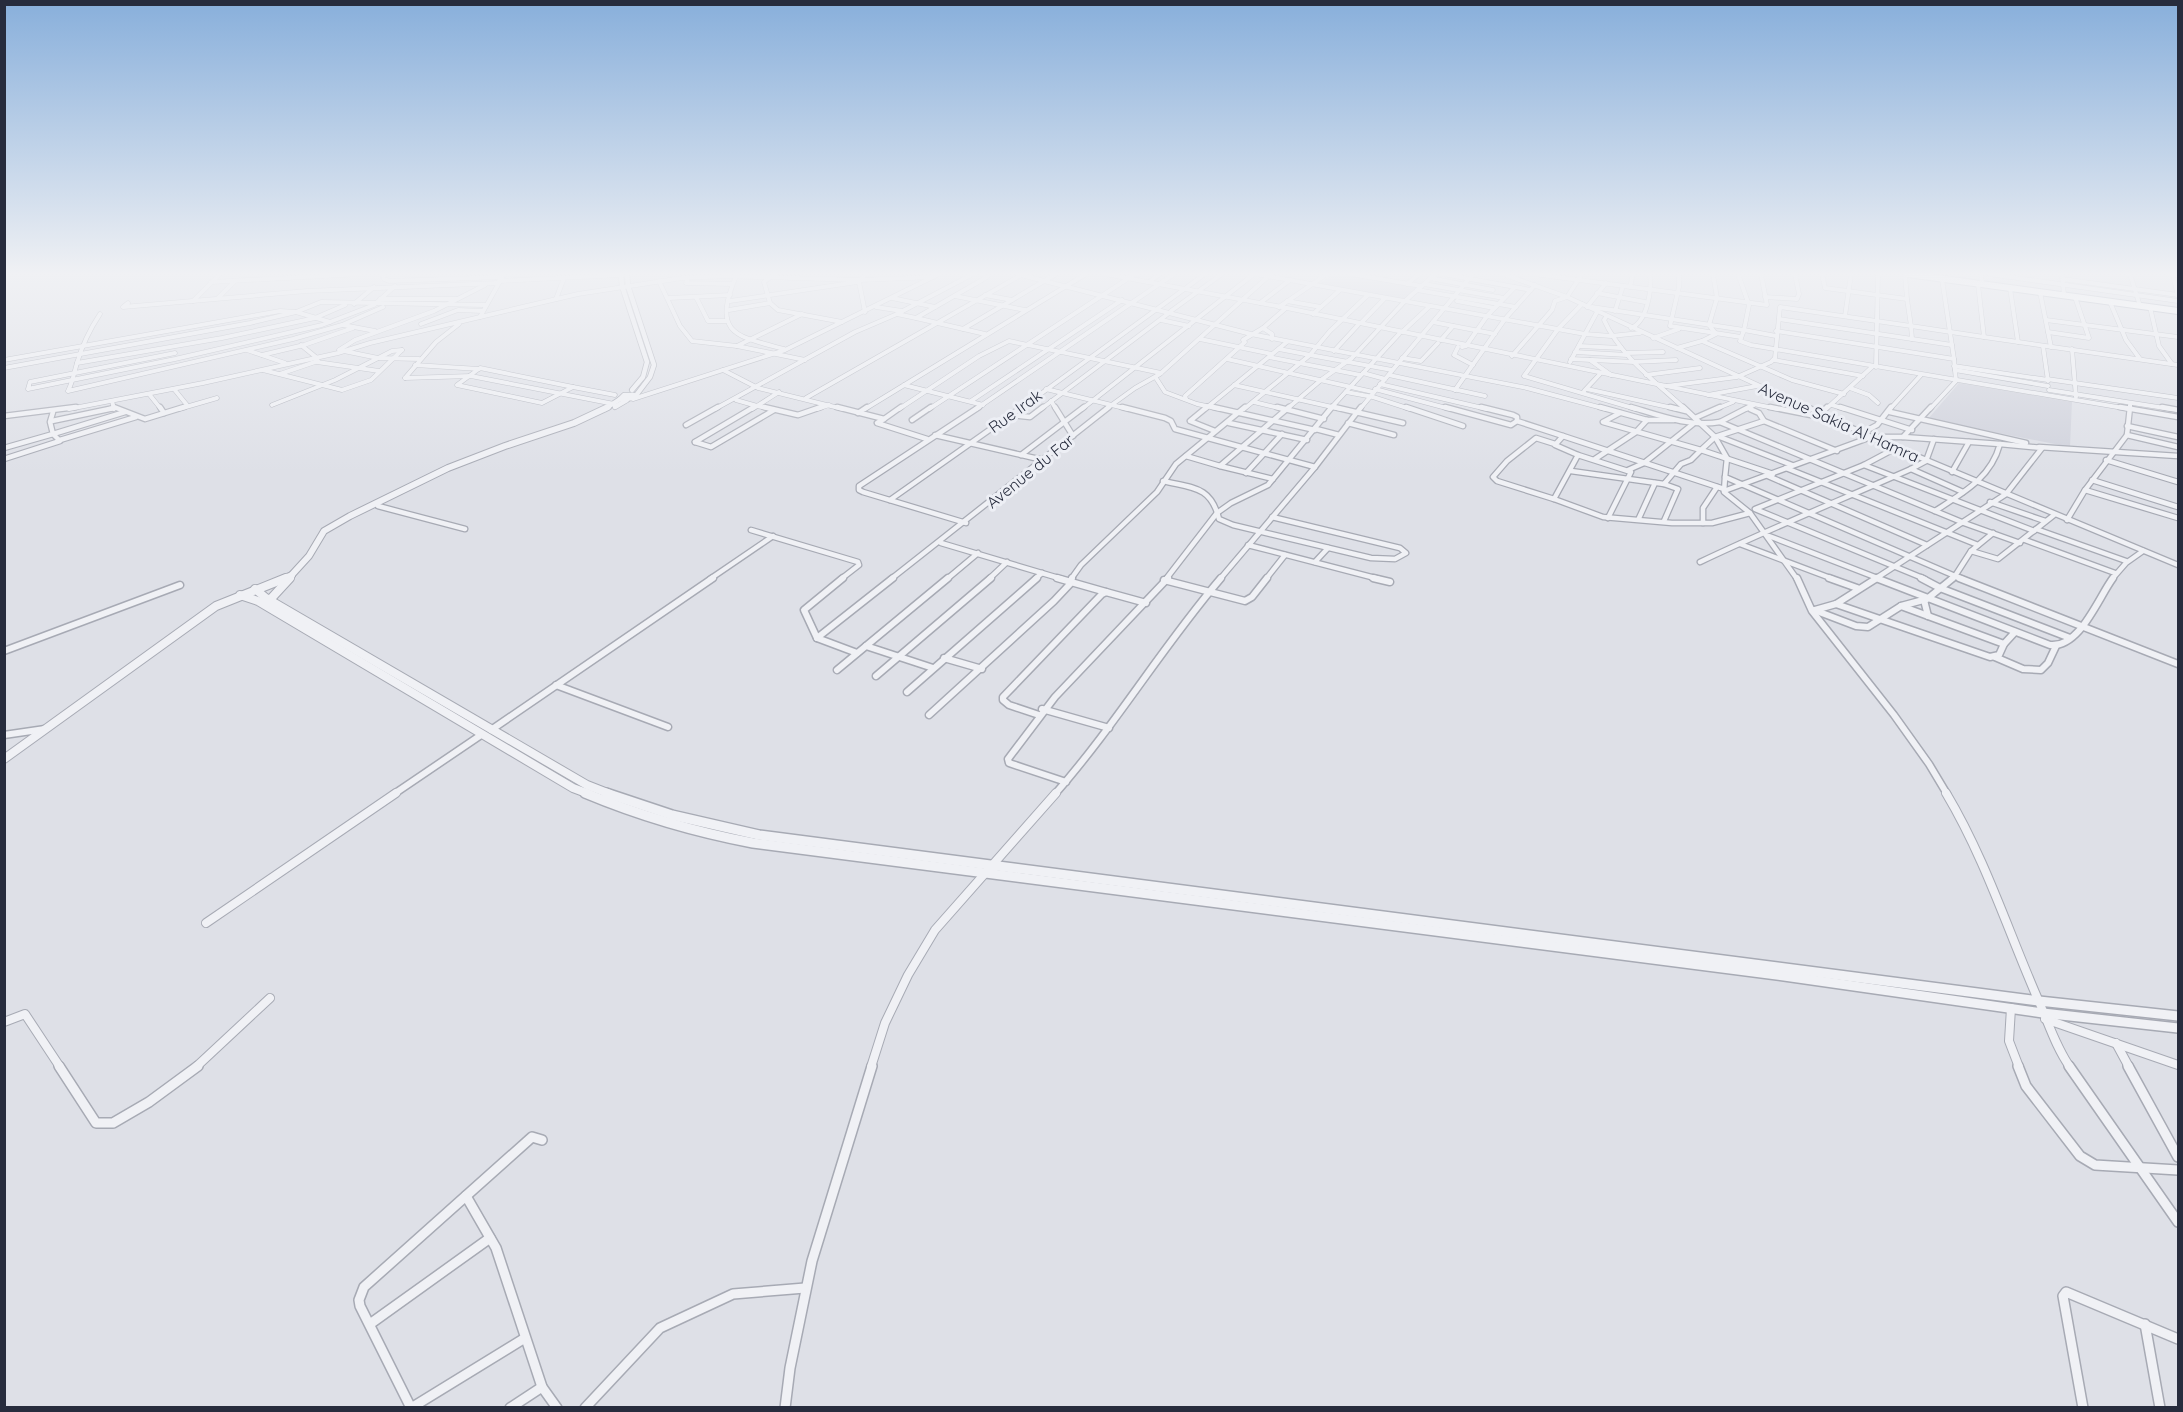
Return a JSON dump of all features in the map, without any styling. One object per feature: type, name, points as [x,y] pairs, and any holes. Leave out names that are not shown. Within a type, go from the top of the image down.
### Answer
[{"type":"street","points":[[86,340],[79,355],[74,380],[68,391],[289,340]]},
{"type":"street","points":[[4,360],[119,340]]},
{"type":"street","points":[[4,368],[160,340]]},
{"type":"street","points":[[77,363],[206,340]]},
{"type":"street","points":[[175,353],[30,382],[27,387],[28,390],[258,340]]},
{"type":"street","points":[[294,340],[317,360]]},
{"type":"street","points":[[262,356],[317,340]]},
{"type":"street","points":[[341,353],[339,350],[344,345],[355,340]]},
{"type":"street","points":[[279,375],[317,360],[383,340]]},
{"type":"street","points":[[438,340],[419,359],[404,379],[471,376],[614,404]]},
{"type":"street","points":[[321,537],[378,506],[453,471],[592,418],[626,397],[643,377],[647,362],[641,340]]},
{"type":"street","points":[[691,340],[737,346],[805,360]]},
{"type":"street","points":[[737,346],[745,340]]},
{"type":"street","points":[[749,340],[784,350]]},
{"type":"street","points":[[415,365],[479,369],[626,397],[651,393],[774,354],[805,340]]},
{"type":"street","points":[[686,426],[841,340]]},
{"type":"street","points":[[806,398],[907,340]]},
{"type":"street","points":[[858,413],[977,340]]},
{"type":"street","points":[[912,420],[1036,340]]},
{"type":"street","points":[[971,401],[1063,340]]},
{"type":"street","points":[[966,523],[859,490],[859,486],[1079,340]]},
{"type":"street","name":"Rue Irak","points":[[890,500],[1115,340]]},
{"type":"street","points":[[1010,415],[1030,417],[1134,340]]},
{"type":"street","points":[[1021,455],[1094,402],[1171,340]]},
{"type":"street","name":"Avenue du Far","points":[[818,638],[1135,388],[1156,378],[1199,340]]},
{"type":"street","points":[[1204,340],[1301,364],[1361,374],[1463,426]]},
{"type":"street","points":[[1186,399],[1185,396],[1227,360],[1245,342],[1243,340]]},
{"type":"street","points":[[1282,340],[1354,355],[1422,361],[1440,341]]},
{"type":"street","points":[[929,715],[1054,601],[1070,584],[1081,565],[1157,492],[1176,464],[1301,364],[1321,340]]},
{"type":"street","points":[[1334,351],[1345,340]]},
{"type":"street","points":[[1220,466],[1333,370],[1344,361],[1348,361],[1369,340]]},
{"type":"street","points":[[1066,782],[1009,763],[1008,759],[1021,737],[1040,712],[1146,603],[1217,513],[1231,503],[1262,489],[1273,479],[1332,407],[1394,340]]},
{"type":"street","points":[[785,1407],[805,1288],[885,1023],[935,930],[1066,782],[1109,728],[1183,622],[1258,531],[1315,467],[1348,423],[1417,340]]},
{"type":"street","points":[[1434,340],[1752,407],[1831,419]]},
{"type":"street","points":[[1440,341],[1458,347],[1466,346],[1470,340]]},
{"type":"street","points":[[1455,390],[1491,340]]},
{"type":"street","points":[[1512,356],[1526,340]]},
{"type":"street","points":[[1550,340],[1524,376],[1693,424],[1720,422],[1752,407]]},
{"type":"street","points":[[1567,367],[1583,340]]},
{"type":"street","points":[[1614,340],[1646,375],[1717,437],[1792,465]]},
{"type":"street","name":"Avenue Sakia Al Hamra","points":[[1657,340],[1926,461],[2178,565]]},
{"type":"street","points":[[1740,340],[1746,344],[1956,381],[2048,386],[2075,383],[2178,398]]},
{"type":"street","points":[[1774,360],[1775,340]]},
{"type":"street","points":[[1829,340],[1954,359]]},
{"type":"street","points":[[1820,414],[1874,367],[1876,340]]},
{"type":"street","points":[[1918,340],[1952,345]]},
{"type":"street","points":[[1904,437],[1956,381],[1951,340]]},
{"type":"street","points":[[2004,340],[2173,364]]},
{"type":"street","points":[[2050,340],[2051,346]]},
{"type":"street","points":[[2126,340],[2141,359]]},
{"type":"street","points":[[2158,340],[2168,361],[2178,366]]},
{"type":"street","points":[[927,440],[877,423],[1004,342],[1012,341],[1161,373]]},
{"type":"street","points":[[1676,349],[1702,341],[1812,387],[1844,394]]},
{"type":"street","points":[[1215,431],[1190,421],[1287,342]]},
{"type":"street","points":[[1194,345],[1216,343]]},
{"type":"street","points":[[1579,346],[1621,348]]},
{"type":"street","points":[[2043,346],[2048,386]]},
{"type":"street","points":[[1458,347],[1454,356],[1473,365]]},
{"type":"street","points":[[1279,349],[1369,366],[1381,384],[1511,425],[1517,421],[1536,426],[1722,489],[1753,511],[1932,582],[1940,588],[2070,638]]},
{"type":"street","points":[[2072,349],[2077,400]]},
{"type":"street","points":[[246,350],[286,363]]},
{"type":"street","points":[[261,369],[279,375],[322,385],[342,390],[366,382],[402,350],[392,351],[322,385],[272,405]]},
{"type":"street","points":[[1575,352],[1626,354],[1663,352]]},
{"type":"street","points":[[341,353],[392,360],[419,359]]},
{"type":"street","points":[[1571,359],[1634,362],[1676,360]]},
{"type":"street","points":[[4,416],[52,412],[112,401],[286,363],[317,360],[380,370]]},
{"type":"street","points":[[1227,360],[1350,387],[1381,384],[1455,390],[1485,396]]},
{"type":"street","points":[[1400,360],[1534,390],[1647,420],[1674,420]]},
{"type":"street","points":[[1590,360],[1614,377]]},
{"type":"street","points":[[1661,387],[1737,377],[1774,360],[1863,376]]},
{"type":"street","points":[[1646,375],[1700,368]]},
{"type":"street","points":[[1954,368],[2048,386],[2076,394],[2178,410]]},
{"type":"street","points":[[479,369],[457,385],[542,403],[574,386]]},
{"type":"street","points":[[723,370],[744,383],[758,388],[884,419]]},
{"type":"street","points":[[1582,393],[1600,374]]},
{"type":"street","points":[[1862,433],[1877,425],[1879,420],[1890,412],[1922,375]]},
{"type":"street","points":[[504,394],[531,378]]},
{"type":"street","points":[[1156,378],[1165,392],[1207,406],[1339,435]]},
{"type":"street","points":[[1234,384],[1402,423]]},
{"type":"street","points":[[1346,392],[1381,384],[1513,415],[1517,417],[1517,421]]},
{"type":"street","points":[[904,385],[983,405]]},
{"type":"street","points":[[1705,396],[1757,385]]},
{"type":"street","points":[[2048,386],[2077,400],[2178,417]]},
{"type":"street","points":[[1850,388],[1869,395],[1878,403]]},
{"type":"street","points":[[174,389],[187,405]]},
{"type":"street","points":[[1046,389],[1166,418],[1171,421],[1175,429],[1205,439],[1315,467]]},
{"type":"street","points":[[1587,389],[1686,411]]},
{"type":"street","points":[[774,410],[711,447],[695,442],[779,392]]},
{"type":"street","points":[[149,394],[164,413]]},
{"type":"street","points":[[267,603],[294,574],[324,531],[331,526],[425,479],[495,449],[579,420],[626,397]]},
{"type":"street","points":[[52,421],[114,408],[145,419],[217,398]]},
{"type":"street","points":[[735,400],[798,415],[829,405]]},
{"type":"street","points":[[112,401],[114,408]]},
{"type":"street","points":[[1050,401],[1073,436]]},
{"type":"street","points":[[1254,402],[1324,419]]},
{"type":"street","points":[[1695,418],[1734,402]]},
{"type":"street","points":[[2067,520],[2106,460],[2127,435],[2131,402]]},
{"type":"street","points":[[1832,405],[1912,430]]},
{"type":"street","points":[[1752,407],[1764,421],[1837,451]]},
{"type":"street","points":[[52,412],[50,422],[53,434],[60,440]]},
{"type":"street","points":[[4,448],[125,412]]},
{"type":"street","points":[[1890,412],[2042,448]]},
{"type":"street","points":[[1621,413],[1603,422],[1774,474]]},
{"type":"street","points":[[4,459],[136,417]]},
{"type":"street","points":[[1595,459],[1636,432],[1647,420]]},
{"type":"street","points":[[1664,484],[1684,461],[1691,460],[1717,437],[1741,431],[1764,421]]},
{"type":"street","points":[[1720,422],[1964,523],[2115,573]]},
{"type":"street","points":[[1229,423],[1307,440]]},
{"type":"street","points":[[1348,423],[1394,435]]},
{"type":"street","points":[[1536,426],[1532,435],[1536,438],[1628,470],[1644,463],[1693,424]]},
{"type":"street","points":[[2127,426],[2178,437]]},
{"type":"street","points":[[1246,473],[1267,454],[1282,434]]},
{"type":"street","points":[[935,435],[1043,460]]},
{"type":"street","points":[[2127,435],[2178,447]]},
{"type":"street","points":[[1555,444],[1563,436]]},
{"type":"street","points":[[1717,437],[1727,458],[1722,489]]},
{"type":"street","points":[[1703,523],[1700,516],[1703,505],[1722,489],[1745,485],[1792,465],[1837,451],[1871,437],[1904,437],[2178,456]]},
{"type":"street","points":[[1536,438],[1507,460],[1493,478],[1597,516],[1703,523],[1719,522],[1753,511],[1864,465],[1896,448]]},
{"type":"street","points":[[1700,562],[1830,504],[1895,478],[1926,461],[1934,439]]},
{"type":"street","points":[[1952,472],[1969,442]]},
{"type":"street","points":[[1935,511],[1979,483],[1999,454],[2001,444]]},
{"type":"street","points":[[1813,611],[1836,604],[1857,588],[1947,534],[1990,502],[2006,494],[2042,448]]},
{"type":"street","points":[[1554,499],[1571,471],[1578,454]]},
{"type":"street","points":[[1186,456],[1273,479]]},
{"type":"street","points":[[2106,460],[2178,482]]},
{"type":"street","points":[[1864,465],[1979,512],[2126,561]]},
{"type":"street","points":[[1786,468],[1978,545]]},
{"type":"street","points":[[1911,469],[1963,492]]},
{"type":"street","points":[[1608,518],[1628,479],[1630,472],[1628,470]]},
{"type":"street","points":[[1571,471],[1664,484],[1678,489],[1664,521]]},
{"type":"street","points":[[1768,476],[1927,545]]},
{"type":"street","points":[[1725,477],[1955,576],[2178,663]]},
{"type":"street","points":[[2092,480],[2178,507]]},
{"type":"street","points":[[1163,481],[1202,490],[1213,500],[1220,519],[1227,523],[1380,560],[1399,558],[1406,551],[1272,517]]},
{"type":"street","points":[[1639,518],[1655,483]]},
{"type":"street","points":[[2085,490],[2178,517]]},
{"type":"street","points":[[1990,502],[2045,521]]},
{"type":"street","points":[[378,506],[465,529]]},
{"type":"street","points":[[1753,511],[1765,534],[1799,582],[1813,611],[1917,745],[1965,825],[2000,902],[2019,957],[2044,1016],[2066,1062],[2178,1222]]},
{"type":"street","points":[[1971,551],[1998,559],[2054,515]]},
{"type":"street","points":[[751,530],[858,562],[859,565],[806,606],[804,610],[820,641],[857,653]]},
{"type":"street","points":[[1813,611],[1860,627],[1868,627],[1901,606],[1926,600],[1955,576],[1971,551],[1993,533]]},
{"type":"street","points":[[1765,534],[1926,600],[2056,646],[2063,645],[2082,627],[2115,573],[2126,561],[2143,551]]},
{"type":"street","points":[[491,730],[773,536]]},
{"type":"street","points":[[941,543],[1146,603]]},
{"type":"street","points":[[1740,544],[1857,588]]},
{"type":"street","points":[[1248,545],[1390,582]]},
{"type":"street","points":[[1315,562],[1328,548]]},
{"type":"street","points":[[837,670],[978,553]]},
{"type":"street","points":[[1164,580],[1241,601],[1250,600],[1286,555]]},
{"type":"street","points":[[876,676],[1007,562]]},
{"type":"street","points":[[907,692],[1042,573]]},
{"type":"street","points":[[4,759],[216,606],[294,574]]},
{"type":"street","points":[[4,651],[180,585]]},
{"type":"street","points":[[255,589],[267,603],[481,735],[592,797],[678,827],[753,843],[1784,976],[2012,1008],[2044,1016],[2178,1065]]},
{"type":"street","points":[[1106,592],[1003,697],[1003,700],[1009,705],[1109,728]]},
{"type":"street","points":[[240,595],[267,603],[587,785],[638,806],[695,823],[759,835],[2039,1001],[2178,1016]]},
{"type":"street","points":[[1926,600],[1928,616]]},
{"type":"street","points":[[1836,604],[1995,657],[2019,668],[2043,669],[2056,646]]},
{"type":"street","points":[[1901,606],[2004,644]]},
{"type":"street","points":[[1995,657],[2000,655],[2004,644],[2015,632]]},
{"type":"street","points":[[866,646],[933,668]]},
{"type":"street","points":[[944,658],[982,669]]},
{"type":"street","points":[[556,686],[668,727]]},
{"type":"street","points":[[4,735],[48,728]]},
{"type":"street","points":[[206,923],[481,735]]},
{"type":"street","points":[[4,1022],[25,1014],[96,1123],[113,1124],[149,1102],[190,1072],[270,998]]},
{"type":"street","points":[[2012,1008],[2009,1041],[2018,1069],[2037,1103],[2085,1160],[2095,1166],[2140,1166],[2178,1170]]},
{"type":"street","points":[[2044,1016],[2178,1028]]},
{"type":"street","points":[[2116,1043],[2178,1157]]},
{"type":"street","points":[[525,1338],[411,1407],[359,1300],[364,1287],[531,1137],[542,1140]]},
{"type":"street","points":[[466,1196],[496,1248],[542,1387],[557,1407]]},
{"type":"street","points":[[370,1324],[490,1238]]},
{"type":"street","points":[[585,1407],[602,1393],[650,1336],[660,1328],[733,1294],[805,1288]]},
{"type":"street","points":[[2083,1407],[2063,1296],[2066,1292],[2178,1339]]},
{"type":"street","points":[[2145,1324],[2160,1407]]},
{"type":"street","points":[[510,1407],[542,1387]]},
{"type":"shaded area","points":[[1959,383],[2072,402],[2070,447],[1928,419]]}]
